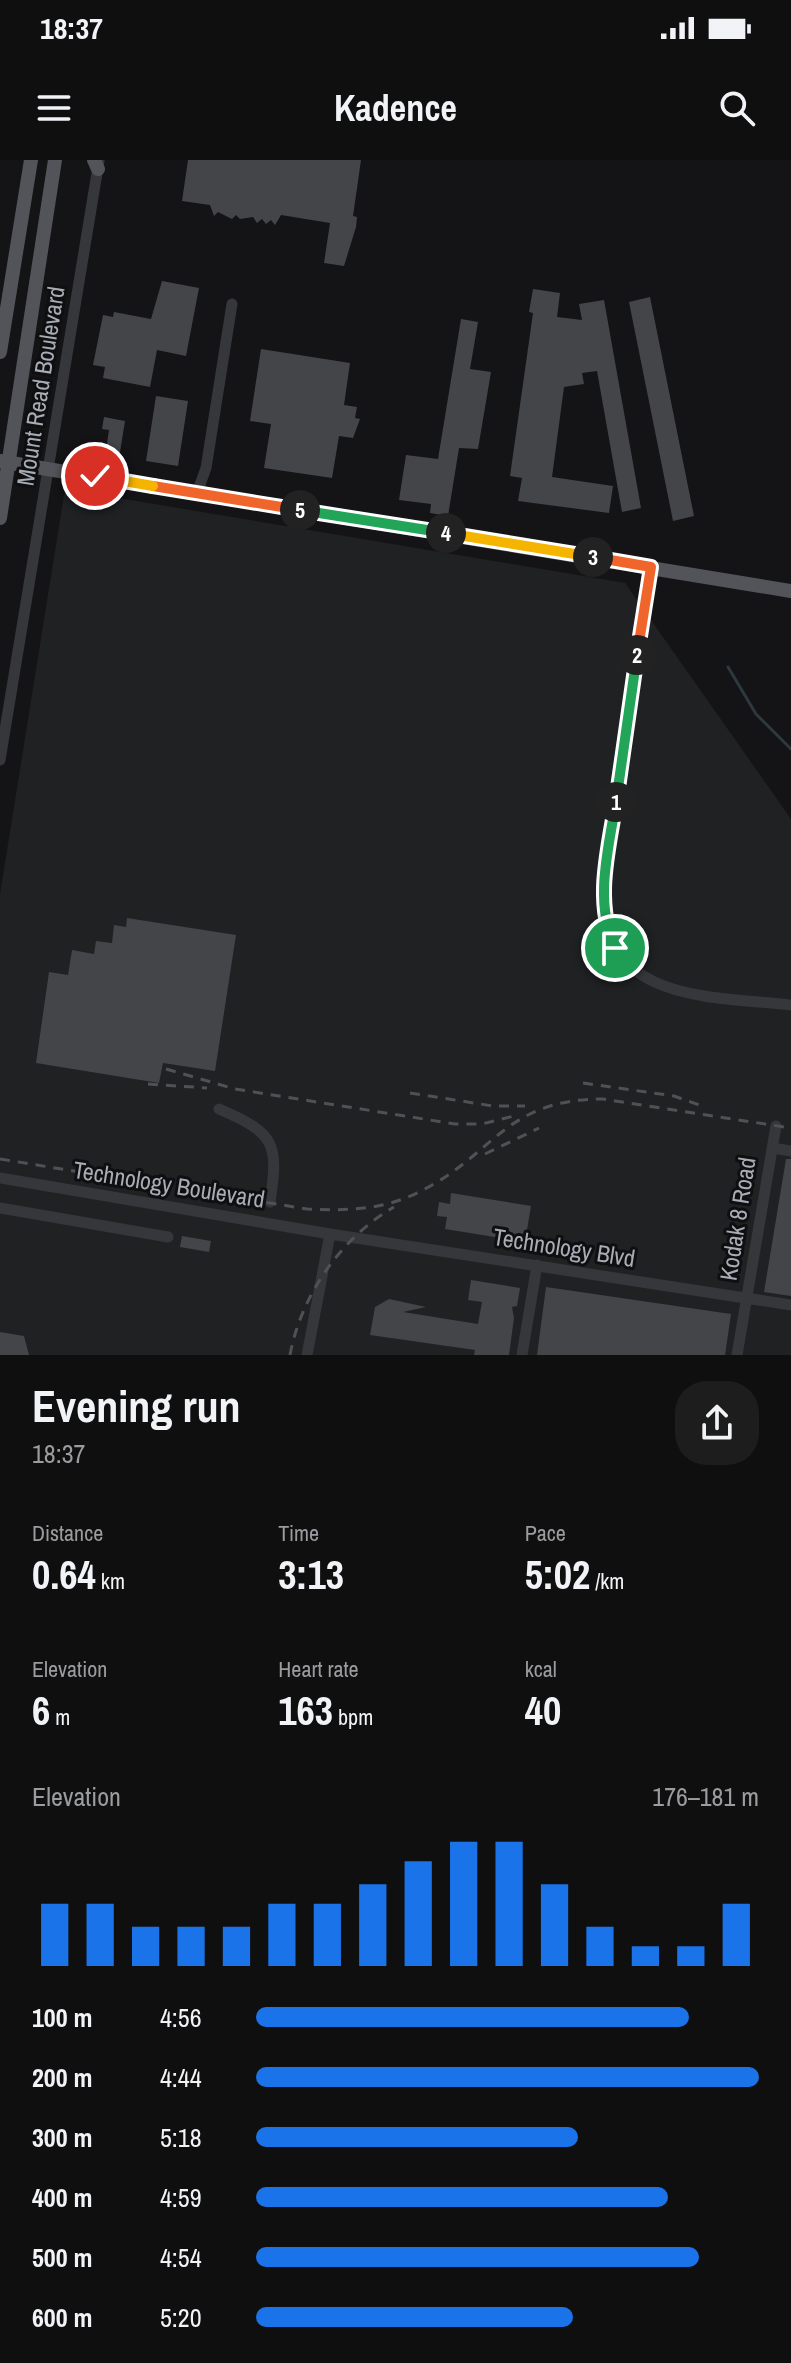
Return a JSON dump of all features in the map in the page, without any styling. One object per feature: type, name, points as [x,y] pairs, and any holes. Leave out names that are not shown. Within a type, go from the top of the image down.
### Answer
[{"type":"main road","name":"Mount Read Boulevard","points":[[0,352],[31,160]]},
{"type":"main road","name":"Mount Read Boulevard","points":[[0,518],[55,160]]},
{"type":"main road","points":[[0,461],[791,591]]},
{"type":"street","name":"Mount Read Boulevard","points":[[0,760],[50,469],[97,163]]},
{"type":"street","points":[[197,493],[206,468],[232,304]]},
{"type":"street","points":[[651,567],[603,896],[607,932],[621,959],[647,980],[703,995],[791,1005]]},
{"type":"street","points":[[219,1109],[254,1124],[270,1139],[276,1161],[270,1202]]},
{"type":"street","name":"Kodak 8 Road","points":[[737,1355],[776,1126]]},
{"type":"street","points":[[772,1148],[791,1151]]},
{"type":"street","name":"Technology Boulevard","points":[[0,1178],[330,1234]]},
{"type":"street","points":[[0,1208],[168,1237]]},
{"type":"street","points":[[307,1355],[330,1234]]},
{"type":"street","name":"Technology Blvd","points":[[330,1234],[791,1305]]},
{"type":"street","points":[[522,1355],[537,1265]]},
{"type":"shaded area","points":[[65,489],[625,583],[791,819],[791,1355],[0,1355],[0,894]]},
{"type":"building","points":[[188,160],[361,160],[353,216],[357,217],[356,227],[344,266],[324,263],[330,223],[281,215],[275,225],[271,220],[266,224],[262,219],[257,223],[253,217],[240,219],[236,215],[232,219],[218,212],[214,216],[210,205],[182,201]]},
{"type":"building","points":[[162,281],[199,288],[186,356],[157,350],[150,387],[103,378],[105,367],[93,365],[103,315],[113,317],[114,312],[151,319]]},
{"type":"building","points":[[533,289],[560,293],[557,317],[582,320],[579,304],[604,300],[641,508],[622,512],[597,371],[582,373],[584,384],[564,387],[552,477],[613,486],[609,513],[518,501],[522,478],[510,476],[533,313],[529,312]]},
{"type":"building","points":[[650,297],[694,516],[673,521],[629,302]]},
{"type":"building","points":[[461,319],[478,322],[470,369],[491,372],[478,449],[459,448],[448,516],[430,513],[431,504],[399,500],[406,455],[438,459]]},
{"type":"building","points":[[261,349],[350,363],[344,405],[357,407],[355,418],[360,419],[353,438],[339,436],[332,478],[264,468],[271,424],[250,421]]},
{"type":"building","points":[[156,396],[188,401],[178,466],[146,461]]},
{"type":"building","points":[[104,417],[125,421],[120,452],[106,450],[109,430],[102,429]]},
{"type":"building","points":[[127,918],[236,935],[215,1071],[163,1063],[159,1083],[36,1063],[49,972],[68,975],[72,950],[94,954],[96,941],[112,943],[114,925],[126,927]]},
{"type":"building","points":[[786,1159],[791,1159],[791,1296],[764,1292]]},
{"type":"building","points":[[451,1193],[531,1206],[525,1242],[445,1229],[447,1217],[437,1216],[439,1202],[450,1204]]},
{"type":"building","points":[[182,1236],[211,1241],[209,1252],[180,1247]]},
{"type":"building","points":[[471,1280],[520,1288],[517,1306],[512,1307],[514,1318],[509,1355],[474,1355],[475,1350],[370,1335],[375,1307],[389,1299],[426,1307],[403,1312],[478,1324],[482,1302],[468,1300]]},
{"type":"building","points":[[546,1287],[731,1314],[725,1355],[537,1355]]},
{"type":"building","points":[[0,1332],[24,1336],[29,1355],[0,1355]]},
{"type":"waterway","points":[[728,667],[756,714],[791,749]]},
{"type":"railway","points":[[166,1069],[235,1089],[455,1124],[482,1124],[514,1116]]},
{"type":"railway","points":[[583,1083],[674,1096],[702,1106]]},
{"type":"railway","points":[[148,1084],[207,1088]]},
{"type":"railway","points":[[410,1093],[493,1106],[525,1106]]},
{"type":"railway","points":[[0,1159],[307,1209],[351,1209],[380,1206],[421,1191],[467,1161],[522,1118],[570,1101],[603,1099],[791,1128]]},
{"type":"railway","points":[[485,1154],[539,1128]]},
{"type":"railway","points":[[290,1355],[304,1311],[327,1270],[357,1234],[394,1207]]},
{"type":"route","points":[[95,476],[651,567],[603,896],[603,915],[615,948]]}]
